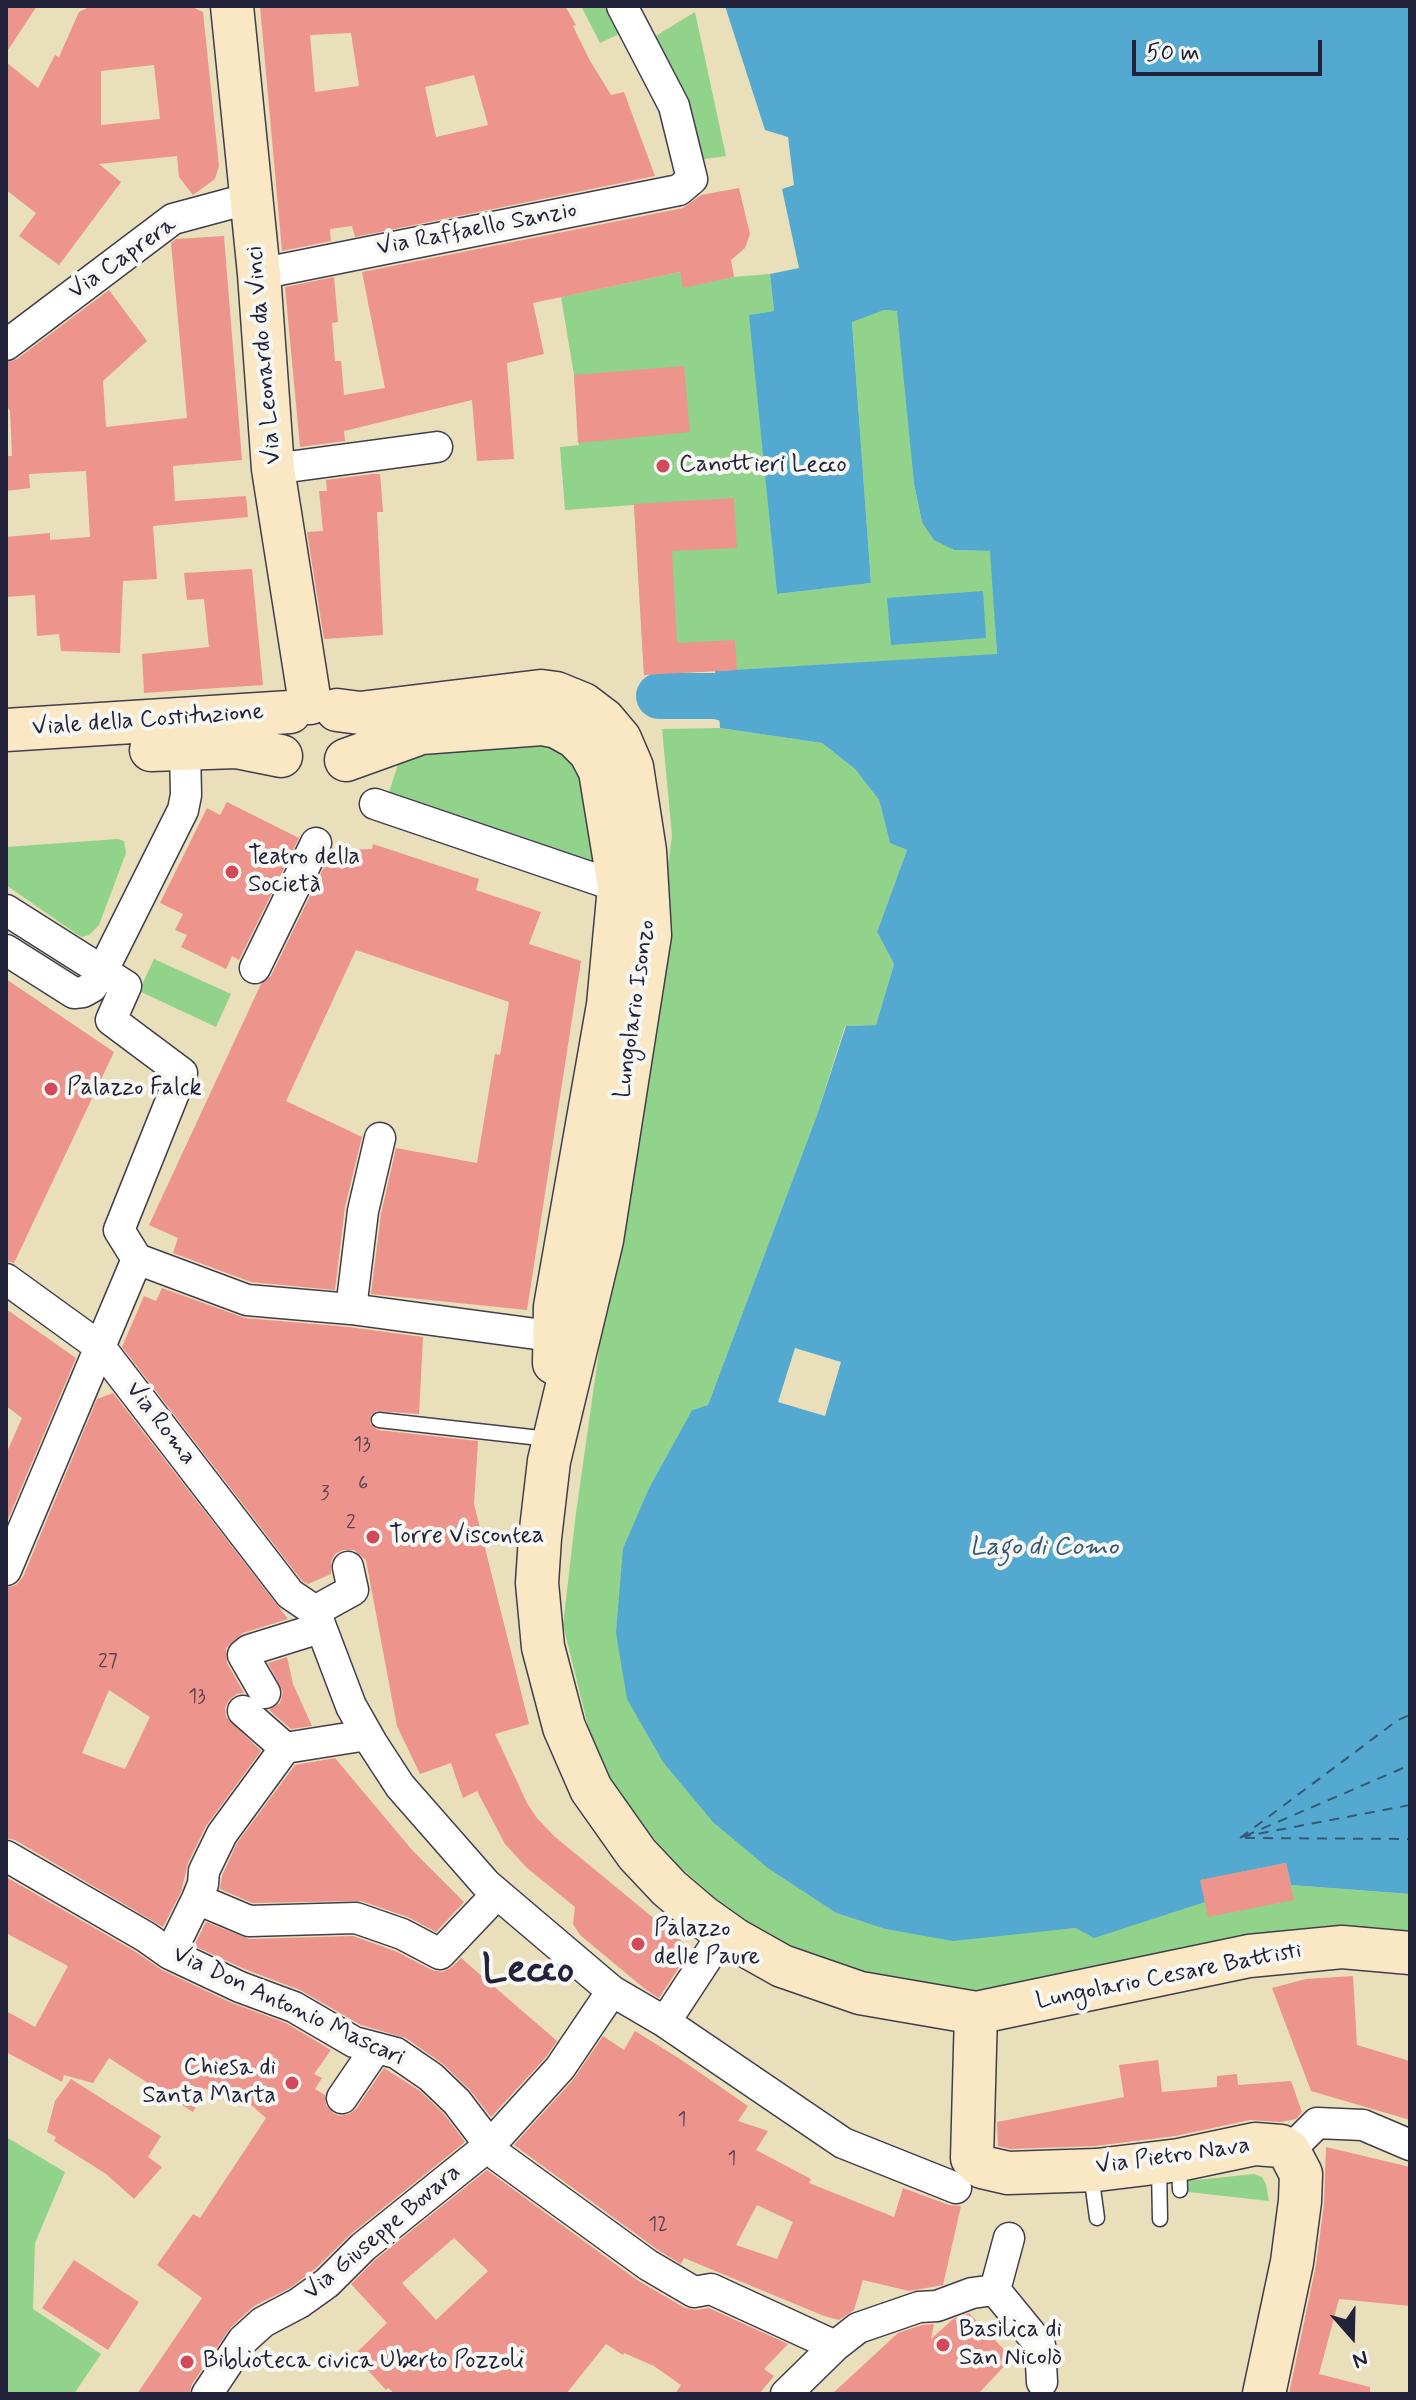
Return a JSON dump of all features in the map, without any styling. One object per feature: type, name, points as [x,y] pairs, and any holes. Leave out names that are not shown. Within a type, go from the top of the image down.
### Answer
[{"type":"main road","name":"Via Leonardo da Vinci","points":[[232,6],[259,274],[273,469],[312,708]]},
{"type":"main road","name":"Lungolario Isonzo","points":[[312,708],[360,713],[552,692],[572,698],[597,714],[617,736],[627,754],[645,851],[650,935],[602,1240],[566,1338],[539,1546],[538,1593],[543,1647],[561,1719],[591,1789],[626,1840],[669,1888],[724,1932],[782,1966],[842,1989],[878,1998],[976,2013]]},
{"type":"main road","name":"Viale della Costituzione","points":[[6,730],[312,708]]},
{"type":"main road","points":[[312,708],[346,719],[352,738],[346,760],[327,775],[309,776],[291,769],[281,756],[280,725],[312,708]]},
{"type":"main road","name":"Lungolario Isonzo","points":[[346,760],[421,733],[542,724],[557,727],[582,743],[599,768],[619,887],[608,1005],[555,1307],[566,1338]]},
{"type":"main road","name":"Viale della Costituzione","points":[[6,749],[73,753],[236,747],[281,756]]},
{"type":"main road","name":"Lungolario Cesare Battisti","points":[[976,2013],[1249,1956],[1342,1947],[1410,1953]]},
{"type":"main road","points":[[964,2173],[976,2013]]},
{"type":"main road","name":"Via Pietro Nava","points":[[964,2173],[982,2167],[1008,2173],[1173,2171],[1255,2144],[1281,2146],[1289,2151]]},
{"type":"main road","points":[[1264,2394],[1292,2262],[1300,2201],[1301,2174],[1289,2151]]},
{"type":"street","name":"Via Raffaello Sanzio","points":[[259,274],[679,190],[692,179],[674,106],[622,6]]},
{"type":"street","name":"Via Caprera","points":[[6,345],[173,219],[251,198]]},
{"type":"street","points":[[273,469],[437,447]]},
{"type":"street","points":[[6,950],[74,993],[92,987],[183,810],[186,795],[185,748]]},
{"type":"street","points":[[375,804],[619,887]]},
{"type":"street","points":[[255,968],[316,843]]},
{"type":"street","points":[[6,910],[126,986],[111,1020],[182,1073],[119,1230],[137,1259],[247,1300],[427,1318],[566,1338]]},
{"type":"street","points":[[351,1309],[363,1211],[380,1138]]},
{"type":"street","points":[[6,1570],[137,1259]]},
{"type":"street","name":"Via Roma","points":[[6,1279],[100,1347],[290,1594],[318,1620]]},
{"type":"street","points":[[285,1748],[254,1702],[243,1655],[318,1620],[353,1590],[348,1567]]},
{"type":"street","points":[[318,1620],[351,1706],[400,1786],[497,1894],[612,1991],[655,2016],[843,2143],[964,2173]]},
{"type":"street","points":[[170,1954],[197,1899],[204,1871],[222,1834],[285,1748],[367,1735]]},
{"type":"street","name":"Via Don Antonio Mascari","points":[[6,1856],[170,1954],[240,1987],[294,2007],[354,2042],[396,2053],[431,2077],[457,2102],[498,2156],[648,2265],[694,2292],[711,2289],[835,2346]]},
{"type":"street","points":[[197,1899],[249,1921],[356,1918],[402,1934],[440,1954],[497,1894]]},
{"type":"street","points":[[655,2016],[724,1932]]},
{"type":"street","name":"Via Giuseppe Bovara","points":[[207,2394],[243,2340],[263,2322],[299,2303],[327,2283],[363,2247],[491,2144],[559,2069],[612,1991]]},
{"type":"street","points":[[342,2098],[376,2048]]},
{"type":"street","points":[[1289,2151],[1317,2123],[1363,2125],[1410,2145]]},
{"type":"street","points":[[995,2290],[1009,2238]]},
{"type":"street","points":[[786,2394],[858,2328],[919,2307],[937,2306],[972,2293],[995,2290]]},
{"type":"street","points":[[995,2290],[1040,2345],[1042,2382]]},
{"type":"lane","points":[[379,1420],[554,1436]]},
{"type":"lane","points":[[1090,2170],[1097,2218]]},
{"type":"lane","points":[[1160,2219],[1173,2171]]},
{"type":"green space","points":[[581,6],[604,6],[619,34],[600,43]]},
{"type":"green space","points":[[695,12],[726,156],[698,160],[654,37]]},
{"type":"green space","name":"Canottieri Lecco","points":[[680,272],[684,287],[734,277],[770,274],[774,311],[750,315],[777,594],[871,583],[852,321],[884,310],[898,311],[914,484],[922,522],[953,550],[991,551],[997,655],[644,675],[634,505],[565,510],[560,447],[579,445],[574,375],[561,297]]},
{"type":"green space","points":[[720,728],[822,743],[855,769],[879,800],[890,843],[907,850],[877,932],[894,964],[876,1025],[845,1026],[817,1115],[708,1405],[692,1410],[649,1488],[623,1548],[769,1869],[836,1913],[885,1929],[953,1940],[1076,1928],[1200,1880],[1286,1863],[1291,1885],[1410,1894],[1410,1952],[993,2001],[889,1994],[765,1934],[723,1905],[678,1865],[650,1834],[613,1784],[590,1734],[563,1625],[576,1513],[672,836],[662,729]]},
{"type":"green space","points":[[539,739],[581,759],[602,867],[388,795],[403,749]]},
{"type":"green space","points":[[124,841],[126,853],[99,925],[89,935],[82,937],[75,933],[6,885],[6,847]]},
{"type":"green space","points":[[154,959],[231,994],[216,1027],[139,991]]},
{"type":"green space","points":[[6,2137],[65,2172],[35,2243],[33,2309],[101,2354],[74,2394],[6,2394]]},
{"type":"green space","points":[[1254,2174],[1262,2177],[1266,2184],[1269,2201],[1188,2192],[1187,2181]]},
{"type":"water","name":"Lago di Como","points":[[725,6],[1410,6],[1410,1894],[1291,1885],[1286,1863],[1201,1880],[1205,1902],[1094,1938],[1076,1928],[953,1941],[885,1929],[836,1913],[769,1869],[713,1822],[663,1762],[627,1699],[616,1633],[623,1548],[649,1488],[692,1410],[708,1405],[817,1115],[846,1026],[876,1025],[894,964],[877,932],[907,850],[890,843],[879,800],[855,769],[822,743],[720,728],[715,671],[997,654],[990,551],[954,550],[934,540],[922,522],[914,484],[897,311],[884,310],[852,322],[871,583],[777,594],[749,315],[774,311],[770,274],[799,268],[782,189],[794,185],[788,137],[765,130]]},
{"type":"water","points":[[983,591],[986,638],[891,645],[887,598]]},
{"type":"pier","points":[[795,1348],[841,1362],[825,1416],[778,1402]]},
{"type":"building","points":[[6,6],[37,6],[6,53]]},
{"type":"building","points":[[91,6],[190,6],[203,12],[219,166],[215,179],[193,195],[179,177],[177,156],[99,164],[121,182],[59,265],[19,236],[36,213],[6,190],[6,62],[38,88],[55,55],[59,57],[79,12]],"holes":[[[154,65],[160,119],[101,125],[101,71]]]},
{"type":"building","points":[[260,6],[565,6],[589,59],[611,95],[624,92],[655,176],[355,237],[352,226],[330,229],[331,241],[282,251]],"holes":[[[351,33],[359,86],[315,92],[310,35]],[[474,75],[488,125],[436,137],[425,87]]]},
{"type":"building","points":[[739,188],[750,234],[745,248],[731,260],[734,277],[683,288],[680,272],[533,303],[544,354],[507,363],[514,459],[477,461],[472,400],[344,431],[345,441],[300,447],[285,287],[334,277],[338,322],[332,323],[335,361],[341,361],[344,395],[385,388],[362,272],[683,208],[701,195]]},
{"type":"building","points":[[224,236],[242,460],[173,466],[175,501],[246,496],[248,517],[153,526],[157,579],[123,581],[120,653],[61,651],[59,634],[37,636],[35,595],[6,597],[6,537],[50,533],[50,540],[90,537],[86,471],[29,474],[30,488],[6,491],[6,456],[12,456],[10,411],[6,405],[6,363],[17,359],[109,290],[147,341],[103,381],[106,427],[187,418],[171,243],[176,239]]},
{"type":"building","points":[[684,366],[690,432],[578,443],[574,375]]},
{"type":"building","points":[[380,474],[383,512],[377,512],[383,635],[324,639],[307,532],[323,531],[319,491],[327,491],[326,480]]},
{"type":"building","points":[[734,498],[737,548],[672,551],[677,643],[735,640],[737,670],[644,675],[634,504]]},
{"type":"building","points":[[252,569],[263,685],[144,693],[142,654],[209,647],[204,599],[187,600],[184,573]]},
{"type":"building","name":"Teatro della Società","points":[[227,802],[299,838],[239,960],[232,956],[226,969],[181,947],[187,935],[175,930],[183,914],[160,903],[207,808],[220,815]]},
{"type":"building","points":[[373,844],[479,879],[476,890],[541,912],[529,944],[581,961],[527,1310],[371,1294],[381,1214],[396,1148],[477,1163],[495,1054],[500,1055],[509,1002],[356,950],[286,1101],[362,1137],[345,1207],[335,1290],[251,1282],[173,1253],[178,1238],[149,1225],[261,984],[271,976],[328,859],[346,850],[372,849]]},
{"type":"building","name":"Palazzo Falck","points":[[6,979],[114,1052],[14,1263],[6,1261]]},
{"type":"building","points":[[162,1288],[245,1318],[423,1337],[419,1414],[376,1411],[371,1415],[370,1423],[378,1430],[478,1441],[474,1504],[529,1724],[495,1734],[536,1817],[554,1836],[691,1949],[659,1998],[580,1935],[573,1924],[575,1907],[527,1868],[505,1844],[477,1791],[463,1798],[451,1763],[420,1774],[397,1726],[366,1560],[354,1550],[343,1550],[335,1554],[331,1561],[331,1574],[308,1584],[302,1581],[122,1347],[144,1296],[156,1301]]},
{"type":"building","points":[[6,1309],[76,1358],[6,1524],[6,1454],[22,1418],[6,1406]]},
{"type":"building","points":[[113,1393],[288,1619],[243,1633],[226,1648],[227,1663],[244,1693],[229,1700],[225,1708],[226,1717],[261,1751],[206,1826],[188,1863],[181,1892],[163,1927],[15,1840],[6,1838],[6,1588],[16,1585],[23,1577],[97,1399]],"holes":[[[109,1690],[150,1717],[125,1769],[82,1753]]]},
{"type":"building","points":[[287,1657],[293,1684],[312,1726],[291,1729],[269,1710],[280,1703],[283,1692],[268,1663]]},
{"type":"building","points":[[335,1758],[412,1850],[464,1902],[436,1932],[408,1917],[361,1901],[252,1903],[220,1889],[222,1876],[237,1843],[295,1765]]},
{"type":"building","points":[[1286,1863],[1294,1900],[1208,1917],[1200,1880]]},
{"type":"building","points":[[6,1877],[162,1970],[232,2003],[286,2023],[331,2050],[314,2074],[322,2078],[315,2089],[325,2095],[326,2105],[333,2113],[340,2116],[356,2109],[384,2068],[420,2091],[444,2114],[465,2142],[352,2233],[315,2269],[290,2288],[254,2306],[231,2327],[192,2384],[189,2394],[137,2394],[202,2298],[157,2265],[193,2214],[200,2218],[266,2118],[226,2083],[218,2095],[205,2088],[193,2112],[109,2058],[93,2083],[64,2075],[62,2082],[6,2052],[6,2011],[35,2027],[68,1966],[6,1933]]},
{"type":"building","points":[[206,1922],[249,1939],[353,1936],[442,1972],[461,1958],[557,2041],[491,2117],[469,2089],[443,2064],[406,2038],[361,2025],[300,1990],[194,1946]]},
{"type":"building","points":[[1353,1976],[1357,2045],[1410,2061],[1410,2120],[1311,2091],[1272,1988],[1306,1979]]},
{"type":"building","points":[[635,2031],[748,2106],[738,2121],[768,2131],[756,2150],[811,2179],[809,2183],[894,2217],[903,2188],[949,2205],[961,2206],[943,2285],[909,2291],[863,2280],[854,2310],[839,2320],[824,2316],[684,2258],[681,2264],[514,2145],[573,2080],[603,2036],[624,2050]],"holes":[[[757,2205],[793,2222],[777,2259],[736,2245]]]},
{"type":"building","points":[[1158,2060],[1162,2092],[1217,2087],[1217,2076],[1237,2074],[1238,2085],[1291,2081],[1302,2112],[1296,2119],[1280,2122],[1250,2120],[1175,2136],[1095,2146],[1010,2149],[998,2146],[997,2122],[1124,2097],[1119,2065]]},
{"type":"building","points":[[71,2079],[161,2136],[148,2157],[162,2167],[134,2199],[106,2174],[54,2141],[56,2137],[47,2132],[55,2101]]},
{"type":"building","points":[[1326,2147],[1410,2167],[1410,2306],[1339,2299],[1319,2374],[1370,2387],[1370,2394],[1289,2394],[1316,2265],[1324,2204]]},
{"type":"building","points":[[487,2170],[637,2280],[685,2308],[709,2308],[788,2344],[764,2369],[774,2376],[759,2394],[675,2394],[681,2385],[654,2366],[623,2355],[606,2344],[566,2394],[395,2394],[388,2388],[386,2390],[354,2355],[387,2323],[351,2284],[375,2260]],"holes":[[[454,2238],[488,2271],[436,2320],[402,2283]]]},
{"type":"building","points":[[74,2260],[139,2302],[108,2350],[42,2308]]},
{"type":"building","name":"Basilica di San Nicolò","points":[[969,2313],[1012,2358],[978,2394],[832,2394],[898,2333],[934,2324],[931,2339],[953,2319]]},
{"type":"waterway","points":[[659,696],[717,696],[777,712]]},
{"type":"ferry route","points":[[1240,1838],[1398,1720],[1410,1715]]},
{"type":"ferry route","points":[[1245,1836],[1410,1765]]},
{"type":"ferry route","points":[[1241,1837],[1410,1805]]},
{"type":"ferry route","points":[[1245,1838],[1410,1839]]},
{"type":"place","name":"Canottieri Lecco","points":[[663,466]]},
{"type":"place","name":"Teatro della Società","points":[[232,872]]},
{"type":"place","name":"Palazzo Falck","points":[[51,1089]]},
{"type":"place","name":"Torre Viscontea","points":[[373,1537]]},
{"type":"place","name":"Palazzo delle Paure","points":[[638,1944]]},
{"type":"place","name":"Chiesa di Santa Marta","points":[[292,2083]]},
{"type":"place","name":"Basilica di San Nicolò","points":[[943,2345]]},
{"type":"place","name":"Biblioteca civica Uberto Pozzoli","points":[[187,2362]]},
{"type":"district","name":"Lecco","points":[[528,1973]]}]
